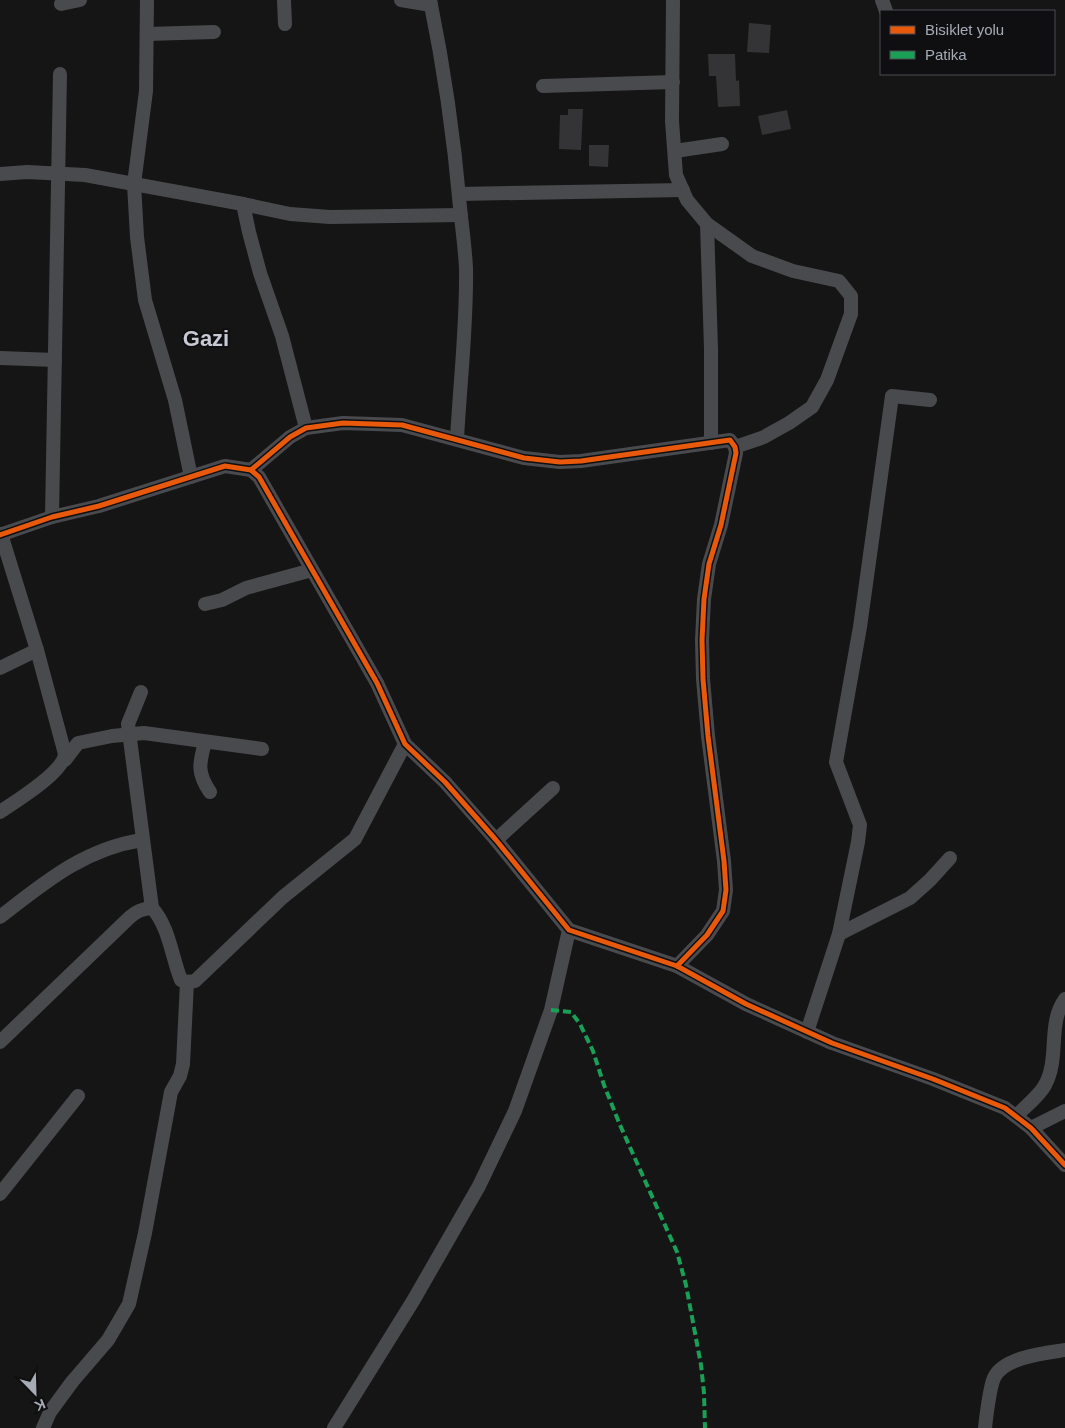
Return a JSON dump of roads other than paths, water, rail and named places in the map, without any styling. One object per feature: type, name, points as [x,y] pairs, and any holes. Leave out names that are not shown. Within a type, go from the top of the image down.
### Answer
[{"type":"street","points":[[61,4],[80,0]]},
{"type":"street","points":[[147,0],[146,91],[134,184],[137,236],[145,300],[175,400],[191,477]]},
{"type":"street","points":[[284,0],[285,24]]},
{"type":"street","points":[[400,0],[431,2],[449,110],[466,266],[466,327],[460,381],[457,439]]},
{"type":"street","points":[[673,0],[672,121],[676,175],[687,200],[707,224],[752,256],[793,272],[839,281],[852,296],[851,314],[827,380],[812,407],[764,437],[735,447]]},
{"type":"street","points":[[147,34],[214,32]]},
{"type":"street","points":[[52,518],[60,74]]},
{"type":"street","points":[[544,86],[672,82]]},
{"type":"street","points":[[675,151],[722,144]]},
{"type":"street","points":[[0,174],[27,172],[85,175],[290,214],[330,217],[461,215]]},
{"type":"street","points":[[459,194],[683,190]]},
{"type":"street","points":[[243,204],[260,273],[282,336],[306,428]]},
{"type":"street","points":[[707,224],[711,348],[711,443]]},
{"type":"street","points":[[0,358],[55,360]]},
{"type":"street","points":[[807,1032],[839,934],[858,842],[860,826],[836,762],[860,627],[892,396],[930,400]]},
{"type":"street","points":[[251,470],[290,437],[306,428],[343,423],[402,424],[524,458],[560,462],[581,461],[730,440],[736,452],[721,525],[710,564],[704,599],[702,640],[708,736],[726,890],[723,910],[706,936],[677,966]]},
{"type":"street","points":[[65,760],[64,748],[37,650],[1,535],[225,466],[251,470],[259,478],[378,683],[405,744],[445,782],[496,840],[569,930],[677,966],[746,1004],[832,1043],[933,1079],[1005,1108],[1032,1128],[1065,1165]]},
{"type":"street","points":[[205,604],[222,600],[260,583],[312,570]]},
{"type":"street","points":[[0,668],[37,650]]},
{"type":"street","points":[[141,692],[128,724],[128,734],[152,908],[164,929],[181,980],[187,982],[195,981],[283,897],[355,839],[405,744]]},
{"type":"street","points":[[0,812],[54,773],[78,744],[112,736],[144,733],[262,749]]},
{"type":"street","points":[[205,742],[200,758],[200,770],[202,781],[210,792]]},
{"type":"street","points":[[496,840],[554,788]]},
{"type":"street","points":[[0,917],[33,891],[89,855],[117,844],[142,840]]},
{"type":"street","points":[[839,934],[910,898],[950,858]]},
{"type":"street","points":[[0,1042],[130,917],[144,908],[152,908]]},
{"type":"street","points":[[334,1428],[413,1301],[475,1194],[515,1112],[551,1010],[569,930]]},
{"type":"street","points":[[43,1428],[50,1412],[72,1382],[108,1340],[129,1304],[145,1233],[170,1092],[180,1076],[184,1064],[187,982]]},
{"type":"street","points":[[1016,1116],[1045,1086],[1052,1064],[1058,1010],[1065,999]]},
{"type":"street","points":[[0,1194],[78,1096]]},
{"type":"street","points":[[1032,1128],[1065,1110]]},
{"type":"street","points":[[985,1428],[994,1377],[1003,1366],[1031,1356],[1065,1350]]},
{"type":"district","name":"Gazi","points":[[206,338]]}]
